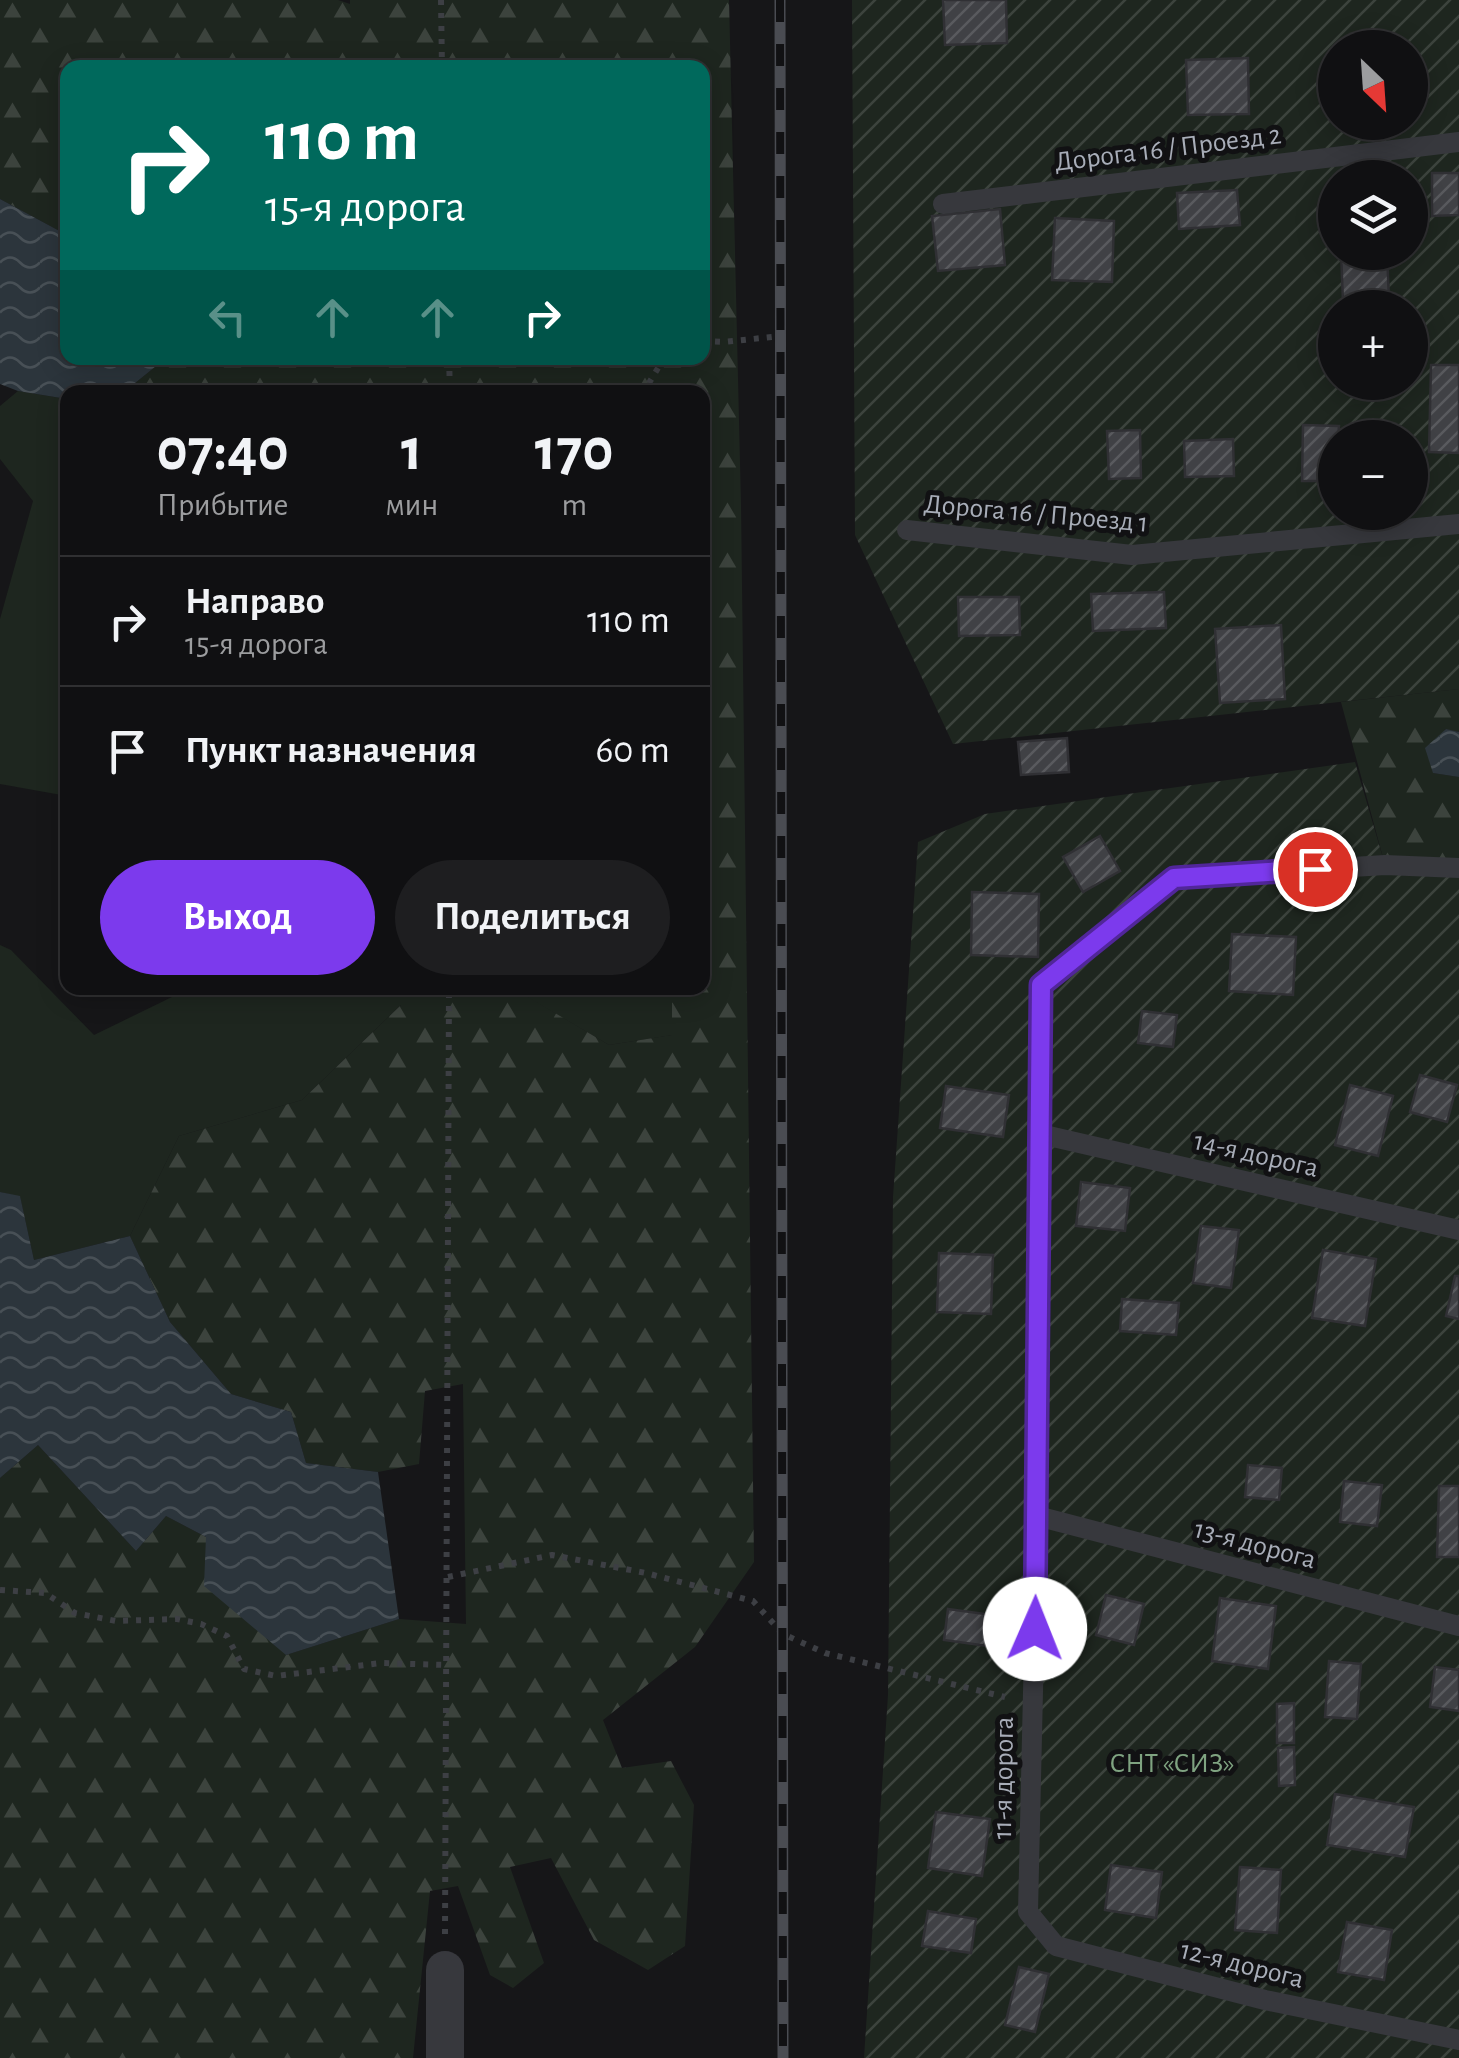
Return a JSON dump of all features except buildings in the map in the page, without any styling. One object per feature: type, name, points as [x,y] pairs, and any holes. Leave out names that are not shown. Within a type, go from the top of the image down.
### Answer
[{"type":"street","points":[[444,1970],[445,2058]]},
{"type":"lane","name":"Дорога 16 / Проезд 2","points":[[943,204],[1459,142]]},
{"type":"lane","name":"Дорога 16 / Проезд 1","points":[[908,530],[1132,555],[1459,524]]},
{"type":"lane","name":"11-я дорога","points":[[1028,1912],[1037,1516],[1041,985],[1174,878],[1385,865],[1459,868]]},
{"type":"lane","name":"14-я дорога","points":[[1040,1134],[1459,1230]]},
{"type":"lane","name":"13-я дорога","points":[[1037,1516],[1459,1626]]},
{"type":"lane","name":"12-я дорога","points":[[1028,1912],[1056,1946],[1266,2000],[1459,2040]]},
{"type":"path","points":[[441,0],[442,60]]},
{"type":"path","points":[[710,341],[782,336]]},
{"type":"path","points":[[444,1970],[449,995]]},
{"type":"path","points":[[448,1577],[552,1555],[646,1574],[753,1601],[782,1634],[825,1653],[1033,1704]]},
{"type":"path","points":[[0,1590],[45,1593],[75,1613],[116,1622],[177,1619],[201,1624],[227,1636],[244,1669],[276,1676],[381,1664],[447,1665]]},
{"type":"green space","points":[[0,0],[338,0],[350,4],[350,0],[729,0],[741,506],[754,1562],[695,1647],[603,1720],[622,1768],[671,1761],[694,1805],[685,1946],[648,1970],[594,1940],[551,1858],[510,1867],[544,1963],[513,1988],[490,1975],[458,1886],[430,1891],[413,2058],[0,2058],[0,1478],[38,1445],[136,1551],[166,1516],[206,1537],[286,1655],[399,1619],[466,1624],[463,1384],[425,1391],[419,1464],[378,1472],[306,1463],[291,1412],[231,1394],[170,1322],[130,1236],[179,1136],[302,1100],[401,1005],[401,995],[528,995],[609,1045],[672,1035],[672,995],[710,995],[710,385],[133,385],[157,365],[710,365],[710,60],[60,60],[60,231],[0,199]]},
{"type":"green space","points":[[852,0],[1459,0],[1459,689],[953,744],[855,535]]},
{"type":"green space","points":[[18,391],[60,398],[60,795],[0,784],[0,619],[33,501],[0,459],[0,406]]},
{"type":"green space","points":[[1459,689],[1459,732],[1445,729],[1433,773],[1459,777],[1459,868],[1385,865],[1341,702]]},
{"type":"green space","name":"СНТ «СИЗ»","points":[[1355,762],[1385,865],[1459,868],[1459,2058],[864,2058],[888,1695],[893,1197],[918,842],[985,814]]},
{"type":"green space","points":[[0,945],[11,950],[94,1035],[176,995],[401,995],[402,1004],[302,1100],[179,1136],[130,1236],[34,1260],[20,1197],[0,1192]]},
{"type":"green space","points":[[672,995],[673,1035],[609,1045],[527,997]]},
{"type":"water","points":[[0,199],[60,231],[60,365],[157,365],[133,385],[60,385],[60,398],[0,384]]},
{"type":"water","points":[[1446,729],[1459,732],[1459,777],[1433,773],[1425,748]]},
{"type":"water","points":[[0,1192],[20,1196],[34,1260],[130,1236],[170,1322],[231,1394],[291,1412],[306,1463],[378,1472],[399,1619],[286,1655],[204,1586],[206,1537],[166,1516],[136,1551],[38,1445],[0,1478]]},
{"type":"railway","points":[[780,0],[783,2058]]},
{"type":"route","points":[[1035,1629],[1041,985],[1174,878],[1315,869]]}]
